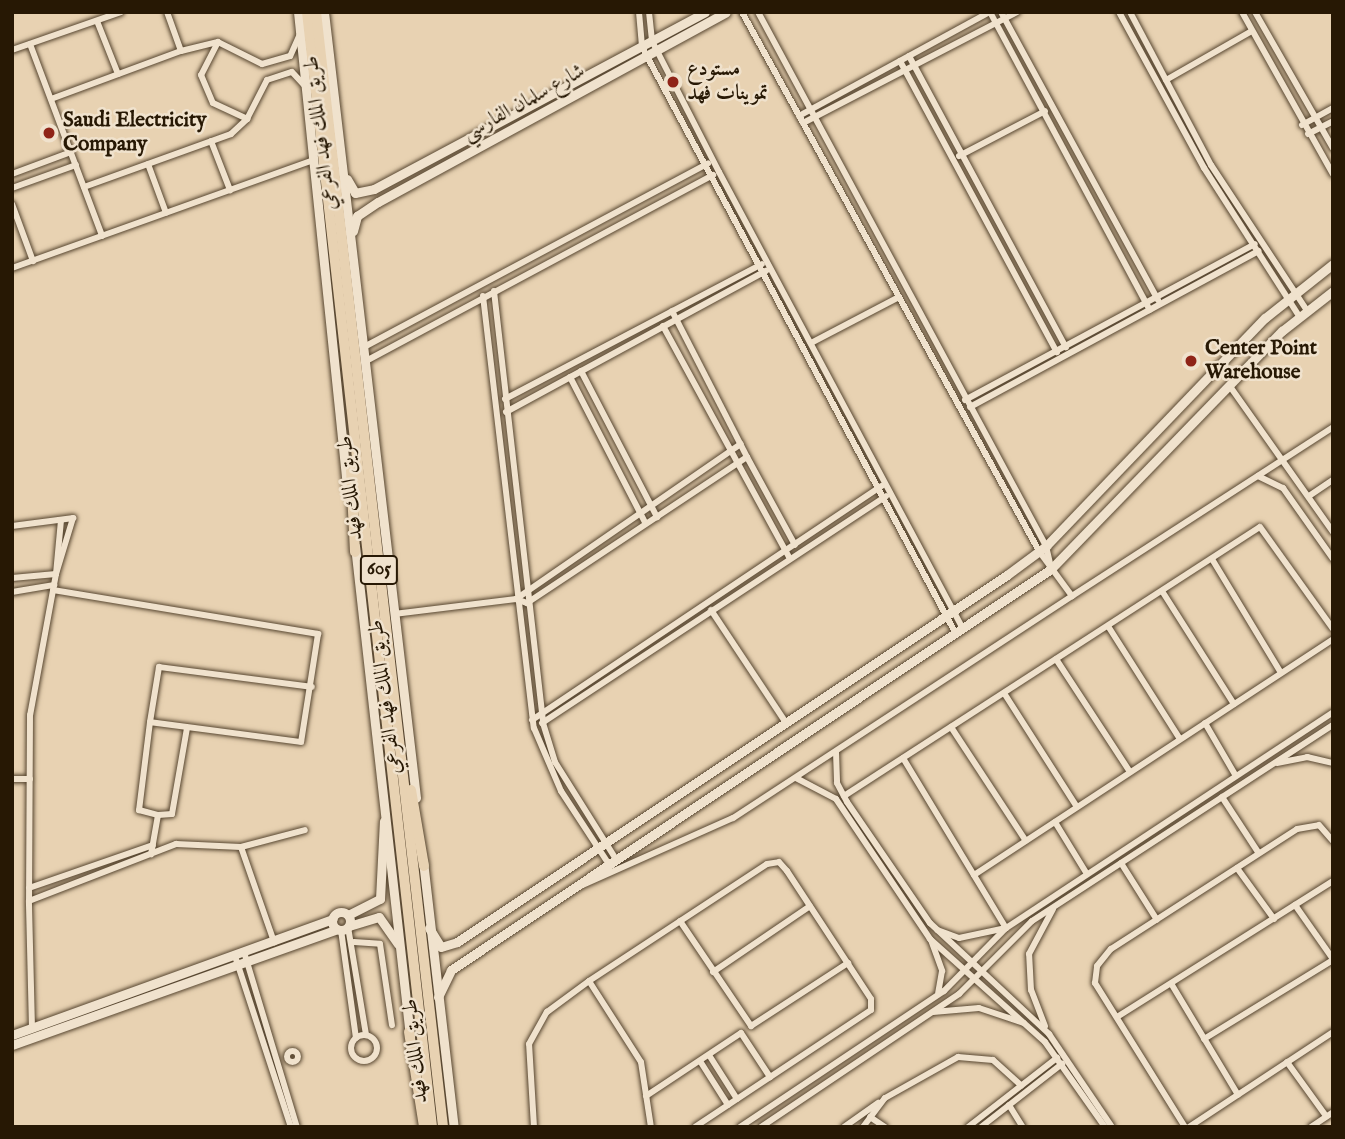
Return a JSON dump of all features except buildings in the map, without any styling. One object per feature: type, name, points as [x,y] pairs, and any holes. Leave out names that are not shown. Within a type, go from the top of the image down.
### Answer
[{"type":"highway","name":"طريق الملك فهد","points":[[307,12],[432,1127]]},
{"type":"highway","name":"طريق الملك فهد","points":[[316,12],[443,1127]]},
{"type":"highway","points":[[345,365],[355,552]]},
{"type":"highway","points":[[389,655],[424,866]]},
{"type":"highway","points":[[409,1032],[422,1127]]},
{"type":"main road","name":"طريق الملك فهد الفرعي","points":[[298,12],[409,1032]]},
{"type":"main road","name":"طريق الملك فهد الفرعي","points":[[324,12],[454,1127]]},
{"type":"main road","name":"شارع سلمان الفارسي","points":[[351,236],[357,216],[378,202],[644,51],[705,12]]},
{"type":"main road","name":"شارع سلمان الفارسي","points":[[654,45],[726,12]]},
{"type":"main road","name":"شارع سلمان الفارسي","points":[[374,189],[644,51]]},
{"type":"main road","points":[[344,172],[355,193],[374,189]]},
{"type":"main road","points":[[374,189],[365,201],[378,202]]},
{"type":"main road","points":[[429,928],[448,948],[951,614],[1042,548],[1290,297],[1333,264]]},
{"type":"main road","points":[[438,997],[451,970],[1051,569],[1302,313],[1333,291]]},
{"type":"main road","points":[[344,928],[348,915],[380,899],[378,856],[386,812]]},
{"type":"main road","points":[[241,958],[332,919],[340,912],[348,915]]},
{"type":"main road","points":[[12,1045],[34,1032],[241,958],[379,917],[402,951]]},
{"type":"main road","points":[[332,919],[344,928]]},
{"type":"main road","points":[[12,1035],[34,1032]]},
{"type":"street","points":[[12,50],[121,12]]},
{"type":"street","points":[[167,12],[181,51]]},
{"type":"street","points":[[639,12],[644,51],[763,273],[888,494],[959,631]]},
{"type":"street","points":[[649,12],[654,45],[883,486]]},
{"type":"street","points":[[742,12],[962,412],[1042,548]]},
{"type":"street","points":[[758,12],[967,399],[1051,569],[1072,596]]},
{"type":"street","points":[[801,120],[811,110],[990,12],[1150,310]]},
{"type":"street","points":[[801,120],[815,117],[996,24],[1002,15],[1017,12]]},
{"type":"street","points":[[1119,12],[1256,243]]},
{"type":"street","points":[[1130,12],[1256,243],[1302,313]]},
{"type":"street","points":[[1241,12],[1333,174]]},
{"type":"street","points":[[1255,12],[1313,119],[1333,148]]},
{"type":"street","points":[[1002,15],[1160,305]]},
{"type":"street","points":[[97,20],[118,74]]},
{"type":"street","points":[[1166,80],[1252,31]]},
{"type":"street","points":[[51,99],[181,51],[218,42],[262,64],[290,56],[300,32]]},
{"type":"street","points":[[218,42],[201,75],[213,103],[247,119]]},
{"type":"street","points":[[30,44],[102,236]]},
{"type":"street","points":[[909,56],[1069,354]]},
{"type":"street","points":[[900,61],[1061,358]]},
{"type":"street","points":[[84,187],[240,130],[267,80],[262,64]]},
{"type":"street","points":[[267,80],[292,72],[306,87]]},
{"type":"street","points":[[1041,103],[1049,99]]},
{"type":"street","points":[[1303,125],[1333,108]]},
{"type":"street","points":[[954,159],[1045,111]]},
{"type":"street","points":[[1308,134],[1333,121]]},
{"type":"street","points":[[211,141],[230,190]]},
{"type":"street","points":[[12,174],[71,152]]},
{"type":"street","points":[[12,268],[314,160]]},
{"type":"street","points":[[364,347],[713,160]]},
{"type":"street","points":[[148,164],[166,213]]},
{"type":"street","points":[[12,188],[76,165]]},
{"type":"street","points":[[366,361],[719,172]]},
{"type":"street","points":[[12,204],[33,261]]},
{"type":"street","points":[[958,404],[1256,243]]},
{"type":"street","points":[[962,412],[1260,250]]},
{"type":"street","points":[[505,399],[766,261]]},
{"type":"street","points":[[506,411],[771,269]]},
{"type":"street","points":[[494,291],[542,723],[555,762],[608,842],[617,858],[618,870]]},
{"type":"street","points":[[483,296],[516,599],[533,724],[596,849],[607,865],[618,870]]},
{"type":"street","points":[[811,343],[899,297]]},
{"type":"street","points":[[672,311],[799,553]]},
{"type":"street","points":[[659,318],[790,559]]},
{"type":"street","points":[[581,371],[657,517]]},
{"type":"street","points":[[570,377],[646,524]]},
{"type":"street","points":[[1229,385],[1284,459],[1333,533]]},
{"type":"street","points":[[573,889],[733,818],[1333,427]]},
{"type":"street","points":[[516,599],[525,587],[741,444]]},
{"type":"street","points":[[527,603],[747,457]]},
{"type":"street","points":[[1258,476],[1283,488],[1333,559]]},
{"type":"street","points":[[1308,496],[1333,480]]},
{"type":"street","points":[[533,724],[541,713],[883,486]]},
{"type":"street","points":[[533,724],[542,723],[888,494]]},
{"type":"street","points":[[12,526],[73,518],[56,574]]},
{"type":"street","points":[[34,1032],[29,901],[30,715],[54,588],[61,520]]},
{"type":"street","points":[[844,796],[1260,527],[1333,629]]},
{"type":"street","points":[[1212,559],[1281,673]]},
{"type":"street","points":[[12,578],[56,574]]},
{"type":"street","points":[[12,592],[54,588],[310,629],[318,641],[301,742],[150,722]]},
{"type":"street","points":[[1162,591],[1234,704]]},
{"type":"street","points":[[394,614],[516,599],[527,603]]},
{"type":"street","points":[[706,603],[786,723]]},
{"type":"street","points":[[1108,626],[1180,739]]},
{"type":"street","points":[[974,875],[1333,639]]},
{"type":"street","points":[[1056,659],[1130,772]]},
{"type":"street","points":[[187,728],[172,814],[159,815],[139,810],[159,667],[312,687]]},
{"type":"street","points":[[1004,693],[1077,807]]},
{"type":"street","points":[[740,1127],[936,997],[967,970],[1006,928],[1330,714],[1333,724],[1054,907],[931,1012],[761,1127]]},
{"type":"street","points":[[1205,723],[1236,776]]},
{"type":"street","points":[[951,727],[1026,841]]},
{"type":"street","points":[[836,752],[844,796],[935,929],[1049,1034]]},
{"type":"street","points":[[1272,764],[1307,757],[1333,763]]},
{"type":"street","points":[[903,758],[1006,928]]},
{"type":"street","points":[[796,778],[836,799],[930,939],[943,971],[936,997]]},
{"type":"street","points":[[12,779],[30,779]]},
{"type":"street","points":[[1222,797],[1258,852]]},
{"type":"street","points":[[151,854],[159,815]]},
{"type":"street","points":[[1055,822],[1087,874]]},
{"type":"street","points":[[1333,841],[1312,825],[1258,852],[1157,920],[1097,967],[1095,983],[1187,1127],[1333,1032]]},
{"type":"street","points":[[29,901],[176,844],[241,848],[305,830]]},
{"type":"street","points":[[29,888],[153,845]]},
{"type":"street","points":[[241,848],[274,942]]},
{"type":"street","points":[[534,1127],[529,1044],[547,1012],[589,981],[774,861],[810,906],[848,963],[871,999],[871,1010],[695,1127]]},
{"type":"street","points":[[1121,863],[1157,920]]},
{"type":"street","points":[[1237,868],[1274,919]]},
{"type":"street","points":[[1117,1017],[1172,985],[1333,881]]},
{"type":"street","points":[[1205,1039],[1333,960],[1296,905]]},
{"type":"street","points":[[713,972],[810,906]]},
{"type":"street","points":[[1054,907],[1029,954],[1031,990],[1049,1034],[1112,1127]]},
{"type":"street","points":[[680,921],[751,1026],[848,963]]},
{"type":"street","points":[[344,928],[348,964],[357,1001],[366,1035],[377,1045],[369,1060],[353,1054],[356,1038],[357,1001],[357,963],[354,944],[344,928]]},
{"type":"street","points":[[935,929],[959,938],[1006,928]]},
{"type":"street","points":[[930,939],[1027,1024],[1057,1058],[1105,1127]]},
{"type":"street","points":[[354,944],[372,942],[383,953],[392,1025]]},
{"type":"street","points":[[241,958],[291,1127]]},
{"type":"street","points":[[348,964],[357,963]]},
{"type":"street","points":[[589,981],[641,1062],[651,1127]]},
{"type":"street","points":[[1172,985],[1238,1095]]},
{"type":"street","points":[[931,1012],[979,1008],[1027,1024]]},
{"type":"street","points":[[646,1096],[741,1034],[770,1077]]},
{"type":"street","points":[[356,1038],[366,1035]]},
{"type":"street","points":[[709,1055],[737,1099]]},
{"type":"street","points":[[272,1060],[288,1056]]},
{"type":"street","points":[[844,1127],[885,1098],[958,1057],[993,1060],[1021,1085]]},
{"type":"street","points":[[968,1127],[1057,1058]]},
{"type":"street","points":[[272,1060],[297,1127]]},
{"type":"street","points":[[700,1060],[728,1104]]},
{"type":"street","points":[[1287,1062],[1329,1114],[1311,1127]]},
{"type":"street","points":[[981,1127],[1062,1065]]},
{"type":"street","points":[[863,1127],[885,1098]]},
{"type":"street","points":[[1009,1105],[1023,1127]]},
{"type":"street","points":[[859,1116],[885,1127]]},
{"type":"place","name":"مستودع تموينات فهد","points":[[673,82]]},
{"type":"place","name":"Saudi Electricity Company","points":[[49,133]]},
{"type":"place","name":"Center Point Warehouse","points":[[1191,361]]}]
